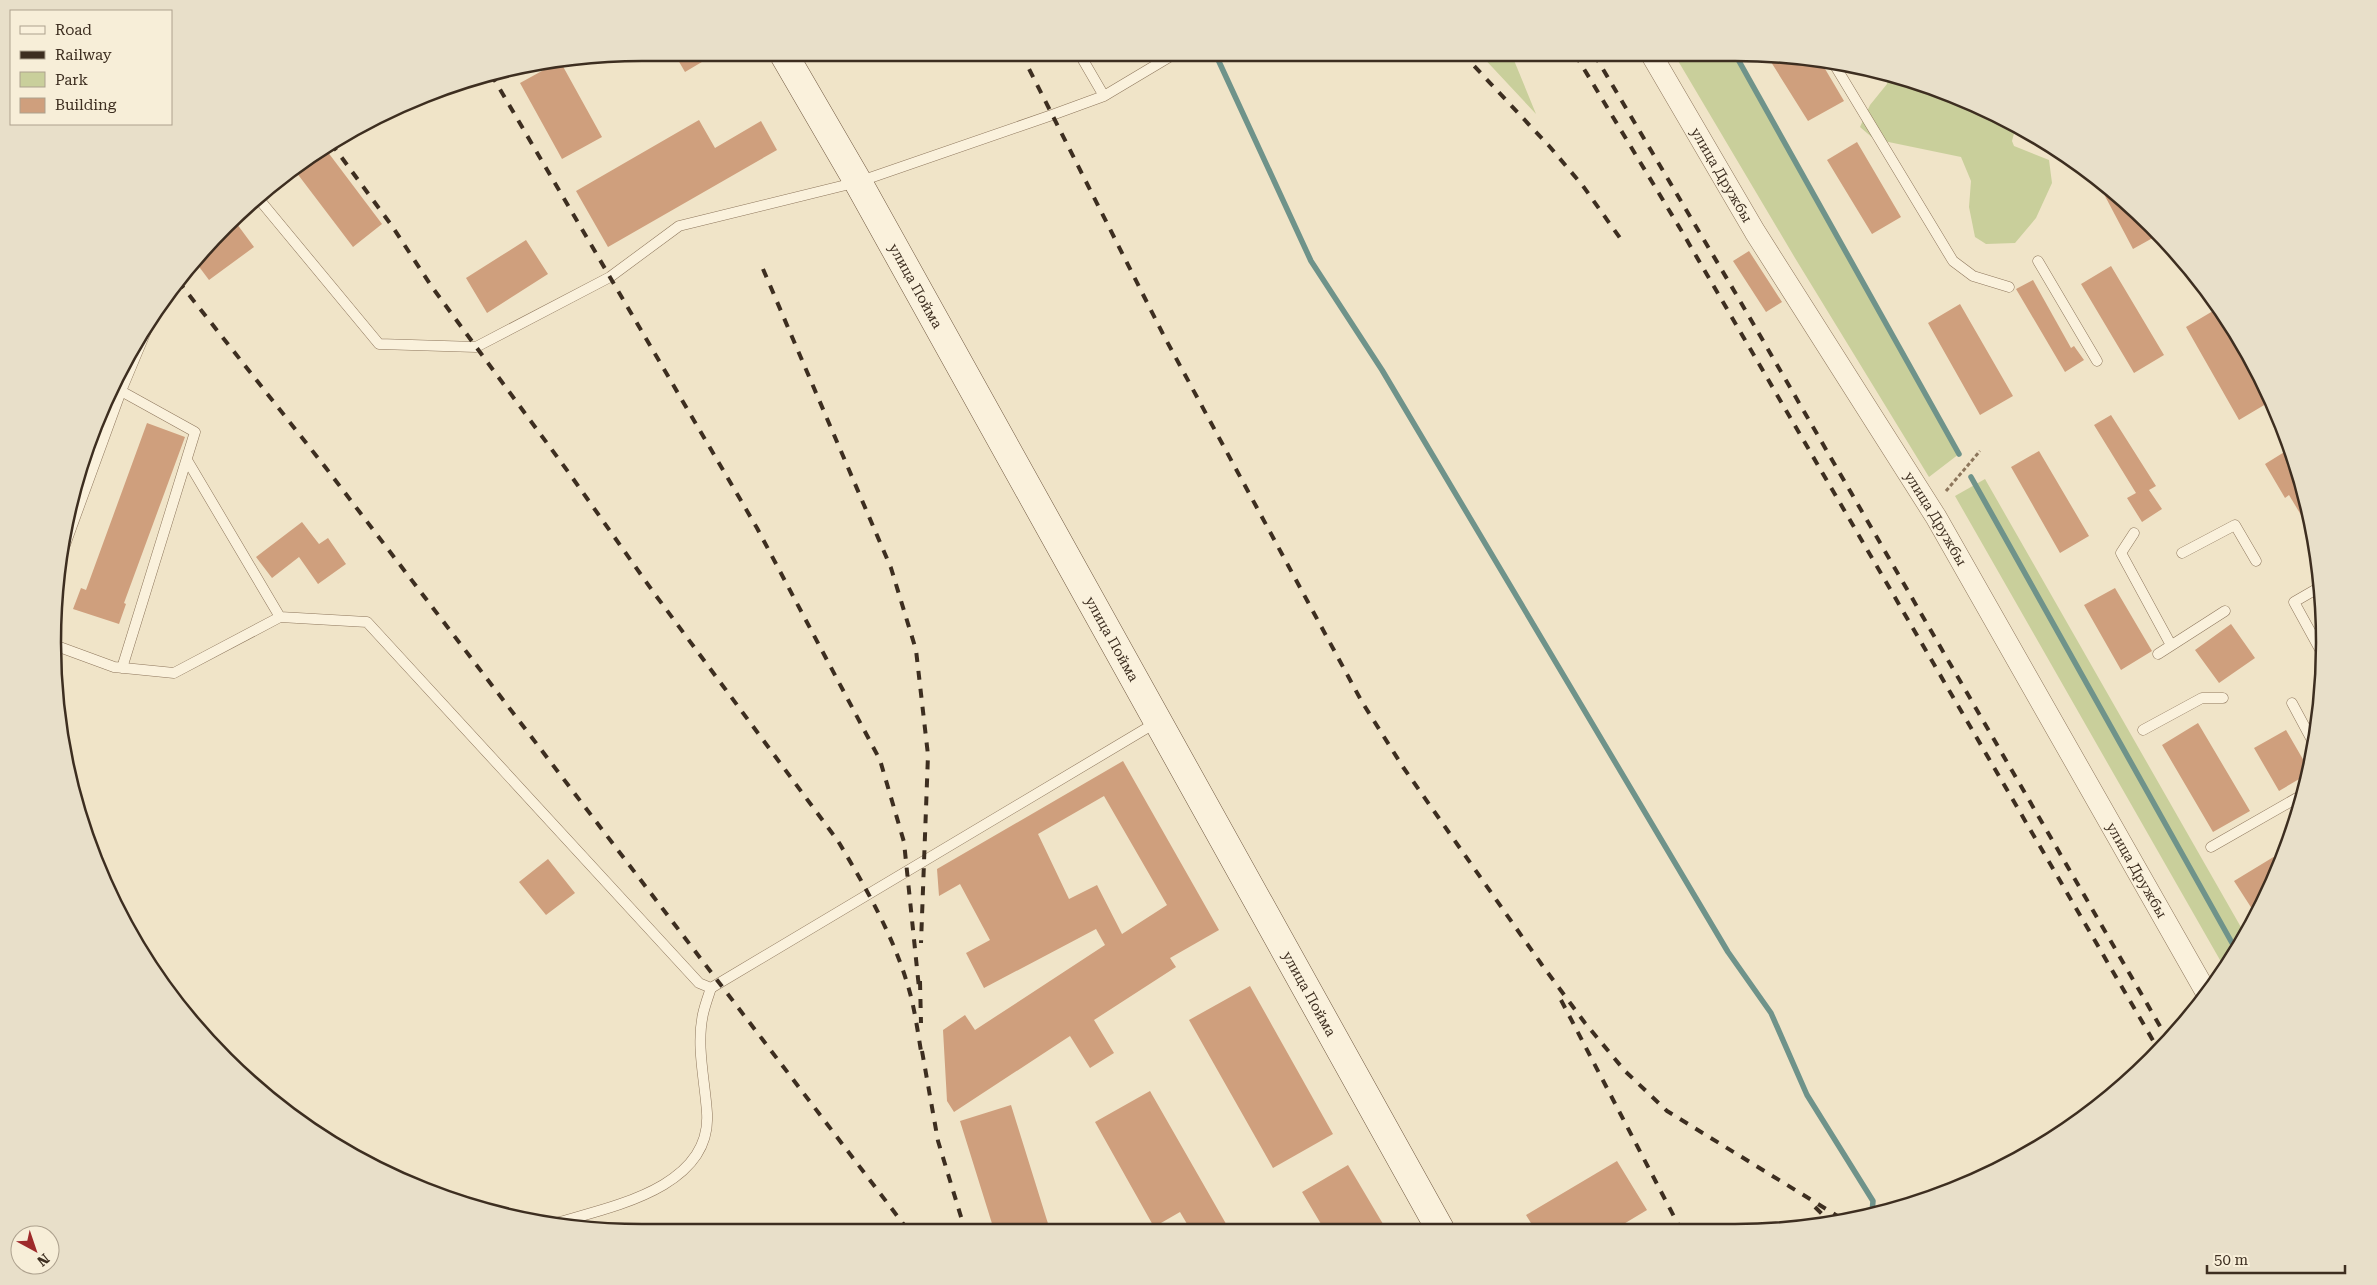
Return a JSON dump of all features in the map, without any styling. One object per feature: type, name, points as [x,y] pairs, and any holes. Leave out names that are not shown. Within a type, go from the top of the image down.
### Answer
[{"type":"main road","name":"улица Пойма","points":[[787,61],[858,182],[1437,1224]]},
{"type":"street","name":"улица Дружбы","points":[[1656,61],[1755,232],[1936,518],[2203,986]]},
{"type":"lane","points":[[1084,61],[1104,96]]},
{"type":"lane","points":[[262,203],[379,344],[476,347],[610,277],[679,226],[858,182],[1104,96],[1163,61]]},
{"type":"lane","points":[[1838,70],[1953,261],[1973,276],[2009,287]]},
{"type":"lane","points":[[2038,261],[2097,361]]},
{"type":"lane","points":[[119,389],[195,432],[122,668]]},
{"type":"lane","points":[[77,510],[113,402]]},
{"type":"lane","points":[[187,460],[280,617]]},
{"type":"lane","points":[[2182,553],[2235,525],[2256,561]]},
{"type":"lane","points":[[2134,533],[2121,553],[2171,645]]},
{"type":"lane","points":[[2313,590],[2294,602],[2316,642]]},
{"type":"lane","points":[[2158,654],[2226,611]]},
{"type":"lane","points":[[61,647],[122,668],[174,673],[280,617],[367,622],[699,983],[711,988]]},
{"type":"lane","points":[[2144,730],[2202,698],[2223,698]]},
{"type":"lane","points":[[2292,703],[2309,734]]},
{"type":"lane","points":[[568,1219],[640,1197],[670,1182],[696,1157],[705,1136],[707,1122],[701,1037],[702,1015],[711,988],[1158,721]]},
{"type":"lane","points":[[2211,847],[2294,800]]},
{"type":"path","points":[[1946,491],[1980,451]]},
{"type":"green space","points":[[1486,61],[1514,61],[1536,114]]},
{"type":"green space","points":[[1678,61],[1739,61],[1959,454],[1929,477],[1795,258]]},
{"type":"green space","points":[[1887,82],[1921,92],[1957,105],[1992,121],[2014,133],[2012,141],[2014,146],[2049,160],[2052,183],[2036,218],[2015,243],[1986,244],[1975,237],[1969,207],[1971,181],[1961,157],[1874,139],[1860,127],[1870,105]]},
{"type":"green space","points":[[1985,479],[2241,927],[2221,961],[1955,496]]},
{"type":"building","points":[[679,61],[704,61],[685,72]]},
{"type":"building","points":[[1771,62],[1825,68],[1844,101],[1808,121]]},
{"type":"building","points":[[563,67],[602,137],[562,159],[520,83],[544,70]]},
{"type":"building","points":[[699,120],[715,148],[761,121],[777,150],[608,247],[576,191]]},
{"type":"building","points":[[1857,142],[1901,217],[1872,234],[1827,160]]},
{"type":"building","points":[[329,153],[382,224],[353,247],[298,175]]},
{"type":"building","points":[[2104,194],[2153,238],[2133,249]]},
{"type":"building","points":[[238,225],[254,247],[209,280],[199,267]]},
{"type":"building","points":[[526,240],[548,274],[487,313],[466,278]]},
{"type":"building","points":[[1749,251],[1782,302],[1766,312],[1733,261]]},
{"type":"building","points":[[2111,266],[2164,355],[2134,373],[2081,284]]},
{"type":"building","points":[[2033,280],[2071,348],[2074,346],[2084,360],[2065,372],[2016,289]]},
{"type":"building","points":[[1960,304],[2013,396],[1980,415],[1928,323]]},
{"type":"building","points":[[2212,312],[2238,352],[2265,405],[2239,420],[2186,327]]},
{"type":"building","points":[[2111,415],[2156,486],[2149,490],[2162,509],[2142,522],[2127,498],[2136,493],[2094,425]]},
{"type":"building","points":[[147,423],[185,437],[124,603],[126,604],[119,624],[73,609],[81,588],[86,590]]},
{"type":"building","points":[[2039,451],[2089,536],[2060,553],[2011,467]]},
{"type":"building","points":[[2284,452],[2302,517],[2289,495],[2285,498],[2265,464]]},
{"type":"building","points":[[302,522],[319,544],[328,538],[346,564],[318,584],[299,557],[272,578],[256,557]]},
{"type":"building","points":[[2115,588],[2152,651],[2121,670],[2084,605]]},
{"type":"building","points":[[2231,624],[2255,658],[2219,683],[2195,650]]},
{"type":"building","points":[[2198,723],[2250,811],[2213,832],[2162,745]]},
{"type":"building","points":[[2286,730],[2304,761],[2299,779],[2279,791],[2254,748]]},
{"type":"building","points":[[1123,761],[1219,930],[1170,958],[1176,967],[1094,1020],[1114,1053],[1090,1068],[1070,1036],[954,1112],[947,1101],[943,1030],[965,1015],[975,1030],[1105,945],[1096,929],[984,988],[966,953],[990,940],[960,884],[939,896],[937,869]],"holes":[[[1104,796],[1167,905],[1122,934],[1097,885],[1069,899],[1038,834]]]},
{"type":"building","points":[[2275,856],[2252,908],[2234,881]]},
{"type":"building","points":[[548,859],[575,893],[546,915],[519,882]]},
{"type":"building","points":[[1250,986],[1333,1134],[1273,1168],[1189,1020]]},
{"type":"building","points":[[1150,1091],[1226,1224],[1187,1224],[1180,1212],[1159,1224],[1152,1224],[1095,1122]]},
{"type":"building","points":[[1011,1105],[1048,1224],[992,1224],[960,1121]]},
{"type":"building","points":[[1617,1161],[1647,1210],[1624,1224],[1532,1224],[1526,1215]]},
{"type":"building","points":[[1348,1165],[1383,1224],[1321,1224],[1302,1192]]},
{"type":"waterway","points":[[1219,61],[1311,261],[1382,370],[1728,952],[1771,1013],[1807,1095],[1873,1201],[1872,1207]]},
{"type":"waterway","points":[[1739,61],[1959,454]]},
{"type":"waterway","points":[[1971,477],[2232,943]]},
{"type":"railway","points":[[1025,61],[1164,336],[1362,702],[1403,767],[1542,965],[1585,1023],[1625,1071],[1667,1111],[1836,1215]]},
{"type":"railway","points":[[1469,61],[1550,147],[1583,186],[1620,238]]},
{"type":"railway","points":[[1579,61],[1681,230],[2155,1044]]},
{"type":"railway","points":[[1598,61],[1736,294],[2165,1034]]},
{"type":"railway","points":[[495,80],[757,528],[880,760],[904,842],[919,988]]},
{"type":"railway","points":[[336,149],[392,226],[432,287],[569,473],[654,593],[838,841],[868,893],[895,948],[910,995],[922,1057]]},
{"type":"railway","points":[[763,269],[891,568],[916,650],[928,755],[921,943]]},
{"type":"railway","points":[[183,287],[326,468],[903,1224]]},
{"type":"railway","points":[[920,981],[921,1023]]},
{"type":"railway","points":[[1561,1000],[1678,1224]]},
{"type":"railway","points":[[922,1051],[938,1141],[963,1224]]},
{"type":"railway","points":[[1815,1207],[1825,1217]]}]
